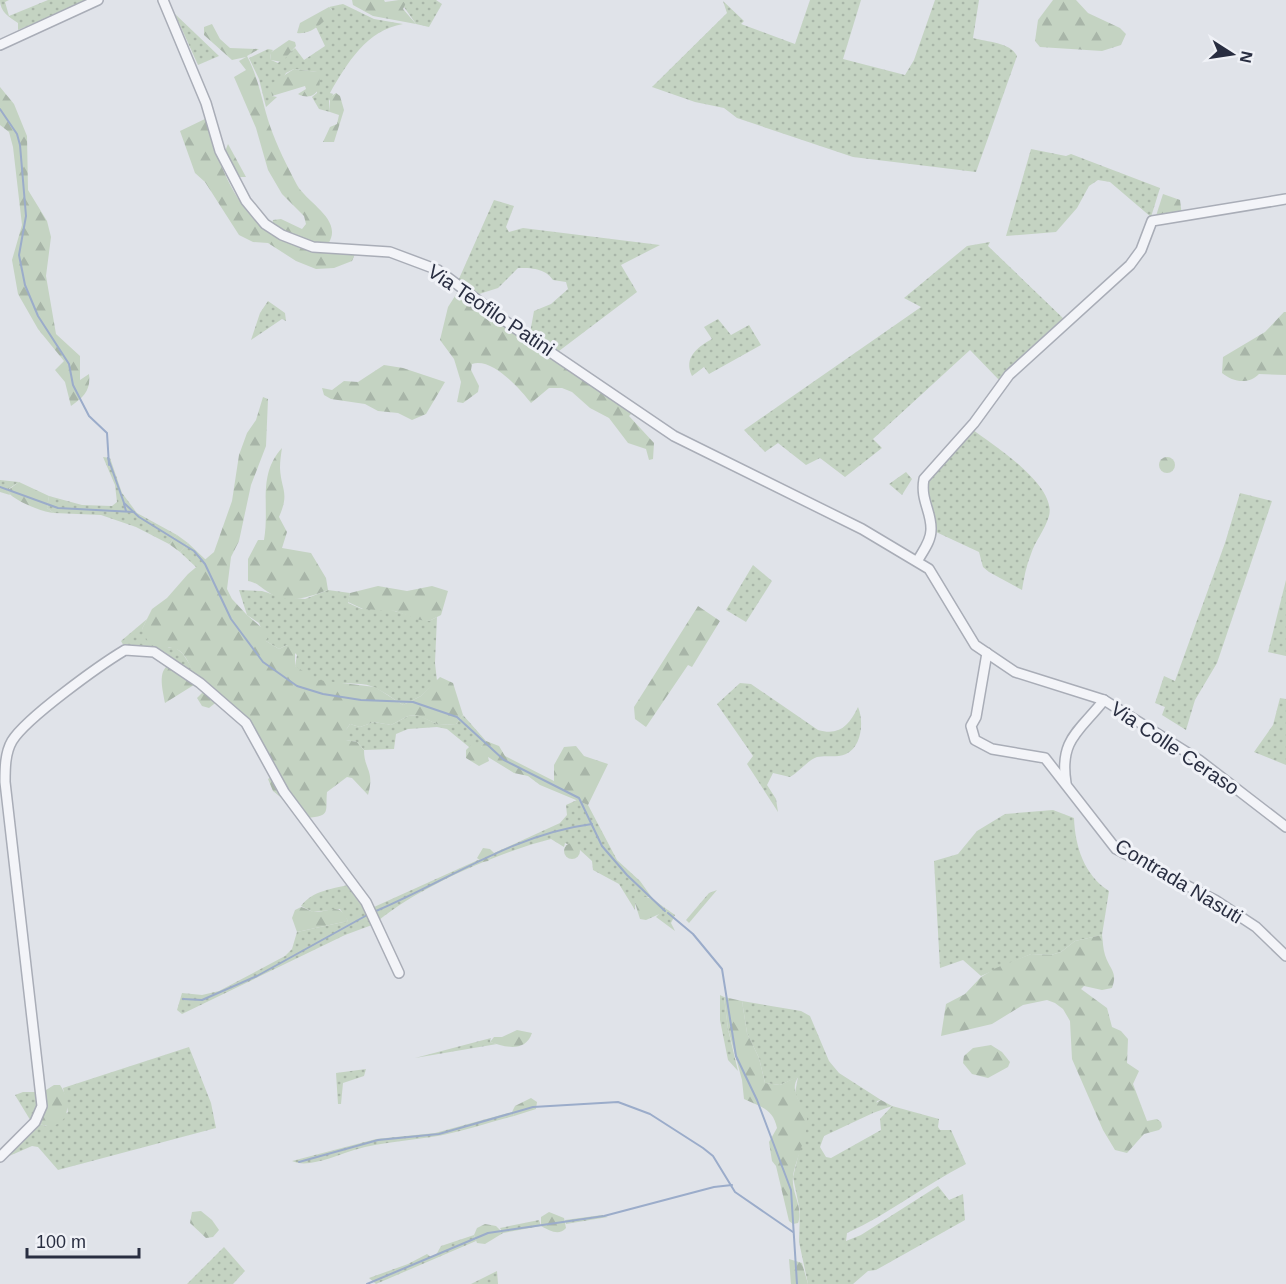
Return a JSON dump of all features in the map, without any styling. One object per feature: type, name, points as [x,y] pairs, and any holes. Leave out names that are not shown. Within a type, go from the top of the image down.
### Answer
[{"type":"street","points":[[0,45],[98,0]]},
{"type":"street","name":"Via Teofilo Patini","points":[[163,0],[206,103],[220,152],[246,201],[265,224],[282,235],[312,247],[390,252],[438,270],[512,326],[674,436],[862,529],[918,560],[929,569]]},
{"type":"street","points":[[918,560],[929,542],[932,528],[922,490],[924,479],[974,423],[1009,375],[1130,265],[1141,250],[1152,221],[1286,200]]},
{"type":"street","name":"Via Colle Ceraso","points":[[929,569],[975,645],[1015,672],[1104,700],[1199,760],[1286,827]]},
{"type":"street","points":[[0,1157],[35,1122],[42,1106],[5,783],[8,754],[12,742],[27,725],[124,650],[154,652],[200,682],[246,723],[284,792],[366,902],[399,973]]},
{"type":"street","name":"Contrada Nasuti","points":[[987,653],[976,717],[971,726],[975,740],[992,749],[1045,758],[1116,849],[1215,900],[1256,927],[1286,956]]},
{"type":"street","points":[[1067,785],[1065,751],[1072,737],[1104,700]]},
{"type":"green space","points":[[0,0],[9,0],[5,2],[9,16],[48,0],[90,0],[18,30],[18,23],[8,16],[3,11]]},
{"type":"green space","points":[[352,0],[384,0],[385,2],[399,0],[406,3],[403,9],[416,24],[373,16],[353,5]]},
{"type":"green space","points":[[399,0],[436,0],[442,4],[429,27],[416,24]]},
{"type":"green space","points":[[810,0],[861,0],[843,59],[905,75],[914,60],[935,0],[979,0],[973,38],[1004,45],[1014,51],[1017,56],[976,172],[853,157],[737,118],[724,108],[695,102],[652,87],[727,13],[723,1],[744,21],[741,24],[795,44]]},
{"type":"green space","points":[[1053,0],[1076,0],[1088,13],[1120,28],[1126,34],[1121,45],[1102,51],[1040,47],[1035,41],[1038,20]]},
{"type":"green space","points":[[343,4],[374,19],[403,24],[379,33],[359,50],[330,93],[333,94],[329,101],[330,112],[319,109],[312,97],[317,93],[317,72],[294,69],[286,73],[272,96],[277,97],[266,107],[259,79],[249,58],[268,49],[273,50],[270,54],[271,60],[278,63],[295,48],[304,60],[325,46],[316,27],[332,10],[329,7]]},
{"type":"green space","points":[[329,7],[333,12],[321,24],[307,32],[297,33],[300,23]]},
{"type":"green space","points":[[175,14],[219,56],[198,65]]},
{"type":"green space","points":[[212,24],[220,39],[230,48],[259,49],[247,56],[270,126],[297,185],[328,220],[332,235],[328,244],[319,245],[272,225],[273,220],[281,219],[302,229],[306,224],[304,216],[282,194],[268,170],[256,128],[234,77],[246,70],[239,61],[246,57],[232,60],[204,35],[204,27]]},
{"type":"green space","points":[[289,40],[295,42],[296,46],[282,62],[271,60],[270,53]]},
{"type":"green space","points":[[294,69],[317,72],[320,83],[317,92],[309,96],[298,94],[306,89],[305,86],[272,96],[271,84]]},
{"type":"green space","points":[[0,87],[14,104],[27,136],[28,190],[47,221],[51,237],[46,276],[56,334],[80,356],[80,380],[89,374],[86,393],[71,406],[65,382],[55,370],[64,361],[38,329],[18,294],[12,260],[22,225],[13,147],[9,132],[0,125]]},
{"type":"green space","points":[[336,93],[340,96],[344,110],[334,142],[323,142],[330,127],[337,124],[339,115],[330,112],[330,97]]},
{"type":"green space","points":[[207,118],[222,168],[230,185],[251,216],[264,228],[278,236],[306,245],[355,254],[352,261],[334,268],[316,269],[296,261],[268,243],[253,242],[239,235],[205,182],[195,173],[180,131]]},
{"type":"green space","points":[[228,144],[246,177],[236,177],[224,154]]},
{"type":"green space","points":[[1031,149],[1066,156],[1071,154],[1160,188],[1151,217],[1110,182],[1098,180],[1089,186],[1077,208],[1056,232],[1006,236]]},
{"type":"green space","points":[[1163,194],[1180,200],[1182,216],[1155,219]]},
{"type":"green space","points":[[494,200],[514,206],[506,227],[509,232],[523,228],[660,245],[621,265],[637,292],[559,351],[530,333],[534,311],[551,304],[568,289],[566,282],[553,280],[546,273],[537,270],[518,268],[498,288],[476,295],[458,281]]},
{"type":"green space","points":[[990,242],[988,246],[1067,322],[1001,382],[970,350],[873,439],[882,448],[845,477],[820,458],[806,465],[778,443],[765,452],[744,430],[921,307],[904,298],[967,246]]},
{"type":"green space","points":[[457,293],[633,412],[629,416],[654,443],[653,459],[649,460],[646,449],[628,443],[609,418],[590,408],[572,392],[562,388],[549,388],[531,403],[505,376],[488,365],[472,364],[471,370],[479,386],[478,392],[463,403],[457,402],[461,382],[454,359],[440,340],[448,307]]},
{"type":"green space","points":[[268,301],[285,313],[286,321],[282,319],[251,340],[260,313]]},
{"type":"green space","points":[[1286,312],[1286,375],[1259,374],[1250,380],[1241,381],[1222,373],[1223,357],[1265,332]]},
{"type":"green space","points":[[718,319],[731,335],[749,325],[761,345],[709,374],[704,367],[692,376],[689,363],[693,353],[712,339],[704,327]]},
{"type":"green space","points":[[384,365],[403,368],[445,382],[426,414],[412,420],[398,413],[378,411],[365,404],[331,399],[324,395],[322,388],[332,390],[344,381],[358,382]]},
{"type":"green space","points":[[263,397],[268,399],[266,446],[251,485],[239,541],[231,557],[227,589],[232,599],[269,634],[266,641],[279,649],[287,645],[295,649],[295,666],[317,680],[375,687],[403,705],[421,696],[440,677],[453,683],[463,715],[456,724],[439,725],[417,715],[408,716],[391,725],[374,722],[360,727],[350,724],[346,730],[346,740],[357,742],[364,750],[370,775],[368,795],[352,778],[347,777],[327,792],[324,814],[307,818],[292,797],[284,800],[273,791],[268,779],[277,773],[259,738],[236,707],[200,680],[181,652],[170,648],[155,647],[146,638],[142,629],[152,609],[167,598],[188,574],[214,552],[232,501],[239,455],[247,433],[256,420]]},
{"type":"green space","points":[[973,430],[1022,468],[1044,492],[1049,504],[1049,516],[1029,558],[1022,590],[983,567],[979,552],[936,532],[933,527],[925,482]]},
{"type":"green space","points":[[282,448],[280,468],[284,502],[279,517],[287,532],[282,548],[311,553],[326,578],[328,590],[291,599],[276,596],[248,581],[248,559],[258,540],[264,540],[269,469]]},
{"type":"green space","points":[[103,457],[110,458],[122,493],[137,513],[177,535],[169,544],[136,527],[101,515],[54,513],[47,508],[49,496],[82,505],[112,506],[117,502],[115,485]]},
{"type":"green space","points":[[1164,457],[1170,457],[1175,465],[1173,471],[1164,473],[1159,468],[1159,462]]},
{"type":"green space","points":[[906,472],[912,479],[902,495],[889,484]]},
{"type":"green space","points":[[0,480],[19,482],[7,490],[10,495],[0,492]]},
{"type":"green space","points":[[19,482],[49,496],[47,508],[54,513],[43,511],[11,495],[7,491]]},
{"type":"green space","points":[[1240,493],[1272,501],[1217,663],[1195,700],[1186,730],[1162,715],[1165,707],[1155,703],[1164,676],[1175,681],[1225,543]]},
{"type":"green space","points":[[177,535],[188,543],[180,552],[169,544]]},
{"type":"green space","points":[[188,543],[206,560],[197,568],[180,552]]},
{"type":"green space","points":[[753,565],[772,581],[746,622],[726,610]]},
{"type":"green space","points":[[1286,580],[1286,656],[1268,652]]},
{"type":"green space","points":[[378,586],[407,591],[432,586],[448,591],[441,615],[429,621],[395,611],[363,609],[348,602],[350,593]]},
{"type":"green space","points":[[239,590],[262,591],[281,597],[305,599],[328,590],[350,593],[348,603],[362,609],[384,608],[429,621],[437,617],[435,663],[437,681],[421,696],[403,705],[367,685],[325,682],[309,677],[295,666],[297,655],[287,645],[279,649],[266,641],[259,623],[247,615]]},
{"type":"green space","points":[[698,606],[720,621],[692,667],[688,665],[646,727],[635,719],[634,707]]},
{"type":"green space","points":[[147,619],[142,629],[169,648],[176,648],[183,654],[197,676],[155,650],[125,648],[121,641]]},
{"type":"green space","points":[[169,665],[197,683],[165,703],[162,676]]},
{"type":"green space","points":[[740,683],[751,684],[818,730],[825,732],[843,728],[858,707],[860,713],[860,733],[851,751],[839,756],[817,757],[790,777],[773,773],[767,785],[776,799],[778,812],[747,764],[753,756],[717,704]]},
{"type":"green space","points":[[206,689],[219,700],[209,708],[202,706],[197,698]]},
{"type":"green space","points":[[1280,698],[1286,699],[1286,765],[1254,752],[1273,725]]},
{"type":"green space","points":[[418,715],[439,725],[456,724],[463,715],[486,741],[481,747],[469,747],[447,729],[437,727],[408,729],[396,734],[394,749],[364,750],[357,742],[346,740],[346,730],[350,724],[360,727],[374,722],[391,725],[408,716]]},
{"type":"green space","points":[[486,741],[499,746],[505,756],[554,781],[554,765],[564,747],[576,746],[584,756],[608,764],[588,805],[540,785],[528,776],[514,773],[488,757],[489,761],[479,766],[466,758],[466,750],[471,745],[481,747]]},
{"type":"green space","points":[[577,800],[588,805],[617,860],[640,881],[653,899],[648,897],[635,903],[635,910],[619,884],[593,870],[592,861],[580,850],[565,843],[564,847],[551,839],[489,860],[494,853],[560,823],[567,815],[566,805]]},
{"type":"green space","points":[[1053,810],[1074,818],[1076,839],[1082,859],[1093,877],[1109,891],[1102,935],[1075,941],[1061,952],[1051,955],[1031,954],[981,976],[963,960],[940,968],[934,861],[958,854],[977,831],[1005,814]]},
{"type":"green space","points":[[569,843],[575,843],[580,851],[578,857],[569,859],[564,854],[564,848]]},
{"type":"green space","points":[[483,848],[490,849],[494,853],[488,861],[482,862],[477,858]]},
{"type":"green space","points":[[478,860],[486,861],[416,895],[379,920],[374,907]]},
{"type":"green space","points":[[352,884],[365,906],[372,925],[345,935],[182,1014],[177,1010],[182,993],[202,995],[219,991],[285,956],[292,949],[297,932],[348,921],[340,909],[313,912],[301,906],[317,893]]},
{"type":"green space","points":[[717,890],[689,923],[686,920],[709,893]]},
{"type":"green space","points":[[642,896],[653,899],[665,908],[664,912],[646,920],[640,919],[635,903]]},
{"type":"green space","points":[[301,907],[315,912],[338,909],[348,921],[297,932],[292,918],[295,910]]},
{"type":"green space","points":[[665,908],[675,915],[671,923],[675,931],[656,917]]},
{"type":"green space","points":[[1102,935],[1105,955],[1114,974],[1114,983],[1112,988],[1102,990],[1084,986],[1081,989],[1107,1008],[1112,1027],[1121,1031],[1128,1039],[1127,1063],[1139,1071],[1133,1084],[1147,1121],[1157,1119],[1161,1122],[1162,1127],[1144,1134],[1127,1153],[1115,1150],[1103,1130],[1072,1059],[1070,1021],[1063,1009],[1055,1003],[1047,1000],[1023,1005],[992,1024],[941,1036],[946,1004],[965,994],[981,977],[996,968],[1031,954],[1051,955],[1061,952],[1075,941]]},
{"type":"green space","points":[[720,995],[724,997],[728,1029],[738,1071],[728,1060],[720,1020]]},
{"type":"green space","points":[[724,997],[742,1001],[747,1033],[759,1058],[765,1083],[780,1085],[799,1076],[795,1092],[805,1113],[807,1125],[793,1177],[799,1206],[798,1223],[793,1224],[789,1221],[776,1166],[772,1161],[769,1142],[777,1128],[775,1121],[765,1109],[744,1099],[742,1080],[728,1029]]},
{"type":"green space","points":[[742,1001],[801,1011],[810,1016],[829,1061],[839,1073],[881,1100],[877,1101],[873,1113],[824,1136],[820,1147],[826,1157],[831,1158],[881,1130],[880,1119],[892,1106],[939,1119],[938,1127],[940,1130],[951,1130],[966,1164],[847,1233],[846,1241],[861,1235],[938,1186],[949,1200],[963,1194],[965,1220],[876,1270],[868,1271],[853,1284],[808,1284],[799,1242],[800,1211],[793,1177],[807,1120],[795,1093],[798,1077],[780,1085],[765,1083],[759,1058],[747,1033]]},
{"type":"green space","points":[[517,1030],[532,1033],[525,1044],[508,1047],[490,1042],[494,1037],[502,1037]]},
{"type":"green space","points":[[491,1038],[490,1042],[497,1044],[415,1058]]},
{"type":"green space","points":[[991,1045],[1002,1052],[1010,1062],[1008,1067],[988,1078],[972,1074],[963,1063],[964,1056],[973,1048]]},
{"type":"green space","points":[[189,1047],[211,1103],[216,1128],[58,1170],[38,1147],[32,1146],[0,1160],[39,1124],[46,1126],[68,1112],[63,1088]]},
{"type":"green space","points":[[366,1069],[364,1076],[343,1083],[341,1104],[338,1104],[336,1073]]},
{"type":"green space","points":[[54,1085],[60,1085],[64,1093],[67,1101],[66,1115],[56,1125],[39,1124],[45,1104],[46,1090]]},
{"type":"green space","points":[[23,1092],[36,1092],[40,1109],[32,1123],[15,1095]]},
{"type":"green space","points":[[531,1098],[537,1102],[536,1109],[514,1116],[512,1112],[515,1106]]},
{"type":"green space","points":[[881,1100],[892,1106],[873,1113],[874,1104]]},
{"type":"green space","points":[[512,1112],[514,1116],[443,1135],[365,1147],[314,1162],[292,1161],[376,1139],[435,1133]]},
{"type":"green space","points":[[201,1211],[219,1230],[213,1237],[206,1238],[190,1223],[192,1212]]},
{"type":"green space","points":[[549,1212],[564,1218],[566,1228],[557,1232],[541,1226],[541,1217]]},
{"type":"green space","points":[[602,1215],[608,1217],[566,1224],[565,1220]]},
{"type":"green space","points":[[539,1220],[541,1226],[503,1233],[500,1228]]},
{"type":"green space","points":[[485,1224],[496,1226],[503,1233],[485,1244],[477,1243],[474,1235],[477,1228]]},
{"type":"green space","points":[[474,1235],[476,1241],[376,1284],[369,1278],[408,1264],[427,1254],[431,1257],[436,1255],[441,1246]]},
{"type":"green space","points":[[224,1247],[245,1271],[233,1284],[187,1284]]},
{"type":"green space","points":[[789,1259],[802,1263],[808,1284],[791,1284]]},
{"type":"green space","points":[[497,1271],[498,1284],[471,1284]]},
{"type":"waterway","points":[[0,109],[17,134],[20,145],[26,216],[19,255],[25,285],[38,316],[69,364],[73,385],[89,416],[107,433],[109,465]]},
{"type":"waterway","points":[[108,458],[124,503],[139,517],[194,551],[205,564],[231,619],[263,662],[297,686],[323,694],[361,700],[413,702],[457,717],[504,760],[579,798],[602,846],[627,875],[665,911]]},
{"type":"waterway","points":[[0,487],[58,508],[134,512]]},
{"type":"waterway","points":[[124,504],[126,511]]},
{"type":"waterway","points":[[376,911],[508,848],[563,829],[592,824]]},
{"type":"waterway","points":[[668,913],[693,934],[722,969],[736,1056],[757,1100],[791,1190],[797,1284]]},
{"type":"waterway","points":[[183,999],[202,1000],[257,976],[369,914]]},
{"type":"waterway","points":[[299,1162],[378,1140],[439,1134],[533,1107],[618,1102],[650,1114],[703,1148],[713,1156],[735,1192],[793,1232]]},
{"type":"waterway","points":[[367,1284],[488,1233],[604,1216],[714,1187],[732,1185]]}]
